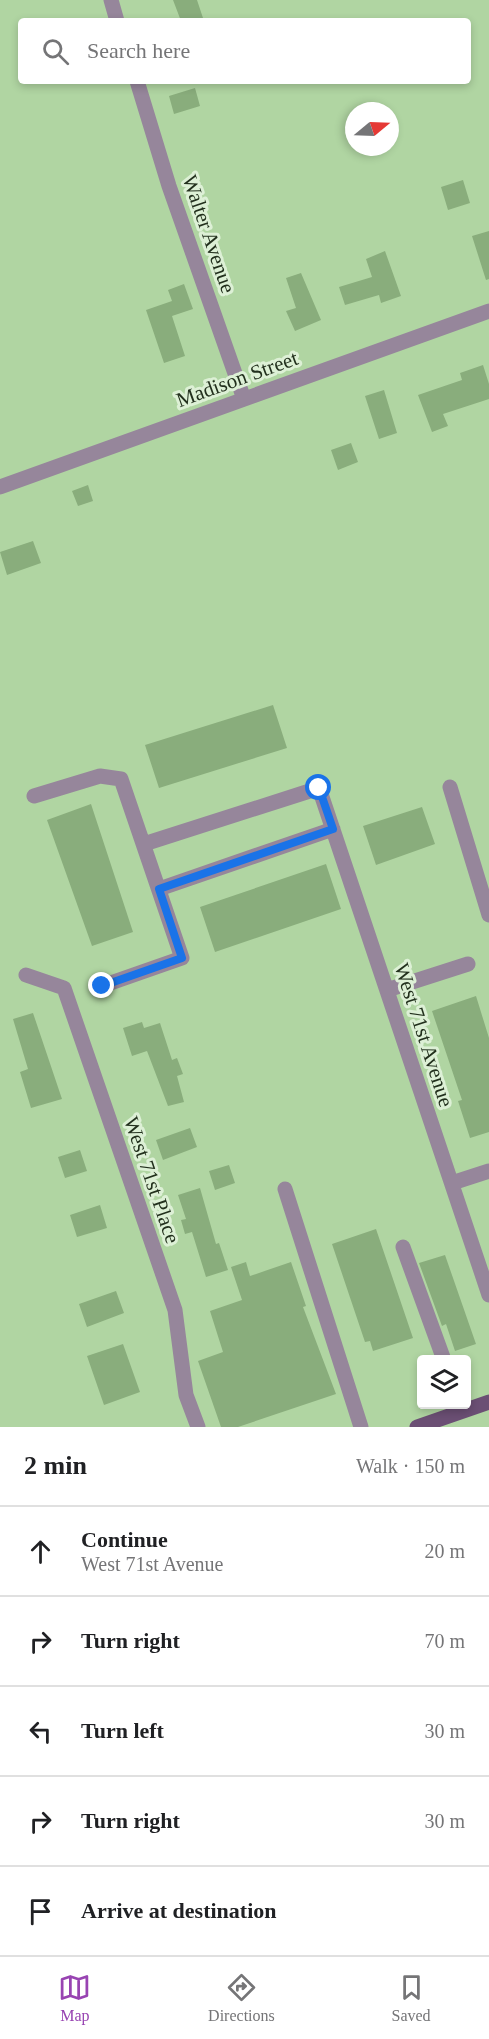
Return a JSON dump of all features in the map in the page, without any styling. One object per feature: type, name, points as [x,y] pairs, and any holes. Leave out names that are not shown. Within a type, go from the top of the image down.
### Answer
[{"type":"main road","points":[[471,1406],[489,1402]]},
{"type":"main road","points":[[417,1427],[461,1409]]},
{"type":"street","points":[[111,0],[116,18]]},
{"type":"street","name":"Walter Avenue","points":[[138,84],[169,186],[244,399]]},
{"type":"street","name":"Madison Street","points":[[0,487],[489,310]]},
{"type":"street","points":[[34,796],[100,776],[121,779],[182,958],[102,986]]},
{"type":"street","points":[[450,787],[489,915]]},
{"type":"street","name":"West 71st Avenue","points":[[144,844],[319,788],[489,1295]]},
{"type":"street","points":[[159,889],[333,829]]},
{"type":"street","points":[[387,990],[468,964]]},
{"type":"street","name":"West 71st Place","points":[[26,975],[64,988],[175,1310],[186,1395],[198,1427]]},
{"type":"street","points":[[452,1183],[489,1171]]},
{"type":"street","points":[[285,1189],[360,1427]]},
{"type":"street","points":[[403,1246],[443,1355]]},
{"type":"building","points":[[173,0],[197,0],[203,18],[180,18]]},
{"type":"building","points":[[195,88],[200,106],[174,114],[169,96]]},
{"type":"building","points":[[463,180],[470,203],[448,210],[441,187]]},
{"type":"building","points":[[489,231],[489,279],[486,280],[472,236]]},
{"type":"building","points":[[385,251],[401,296],[381,303],[379,295],[345,305],[339,287],[372,277],[366,259]]},
{"type":"building","points":[[301,273],[321,320],[295,331],[286,311],[296,308],[286,278]]},
{"type":"building","points":[[184,284],[193,309],[172,316],[185,356],[164,363],[146,310],[172,301],[168,290]]},
{"type":"building","points":[[483,365],[489,384],[489,399],[443,414],[448,426],[432,432],[418,395],[462,380],[460,373]]},
{"type":"building","points":[[384,390],[397,433],[379,439],[365,396]]},
{"type":"building","points":[[351,443],[358,462],[338,470],[331,450]]},
{"type":"building","points":[[88,485],[93,501],[78,506],[72,491]]},
{"type":"building","points":[[33,541],[41,563],[7,575],[0,552]]},
{"type":"building","points":[[273,705],[287,748],[159,788],[145,745]]},
{"type":"building","points":[[91,804],[133,932],[92,946],[47,820]]},
{"type":"building","points":[[422,807],[435,844],[376,865],[363,826]]},
{"type":"building","points":[[326,864],[341,909],[215,952],[200,907]]},
{"type":"building","points":[[476,996],[489,1038],[489,1132],[470,1138],[458,1101],[462,1100],[432,1011]]},
{"type":"building","points":[[33,1013],[62,1099],[31,1108],[20,1072],[28,1069],[13,1019]]},
{"type":"building","points":[[142,1022],[144,1028],[160,1023],[172,1060],[177,1058],[183,1074],[177,1076],[184,1102],[168,1106],[147,1051],[132,1056],[123,1028]]},
{"type":"building","points":[[190,1128],[197,1147],[163,1160],[156,1140]]},
{"type":"building","points":[[80,1150],[87,1171],[65,1178],[58,1157]]},
{"type":"building","points":[[229,1165],[235,1183],[215,1190],[209,1171]]},
{"type":"building","points":[[200,1188],[216,1244],[219,1243],[228,1270],[206,1277],[192,1232],[185,1234],[181,1220],[186,1219],[178,1195]]},
{"type":"building","points":[[100,1205],[107,1228],[77,1237],[70,1215]]},
{"type":"building","points":[[376,1229],[413,1338],[373,1351],[370,1341],[365,1342],[332,1244]]},
{"type":"building","points":[[445,1255],[476,1344],[455,1351],[446,1324],[442,1326],[419,1263]]},
{"type":"building","points":[[246,1262],[250,1276],[291,1262],[306,1306],[303,1307],[336,1394],[238,1427],[221,1427],[198,1361],[223,1352],[210,1311],[242,1300],[231,1267]]},
{"type":"building","points":[[116,1291],[124,1313],[87,1327],[79,1304]]},
{"type":"building","points":[[123,1344],[140,1392],[104,1405],[87,1356]]},
{"type":"route","points":[[102,986],[182,958],[159,889],[333,829],[319,788]]}]
